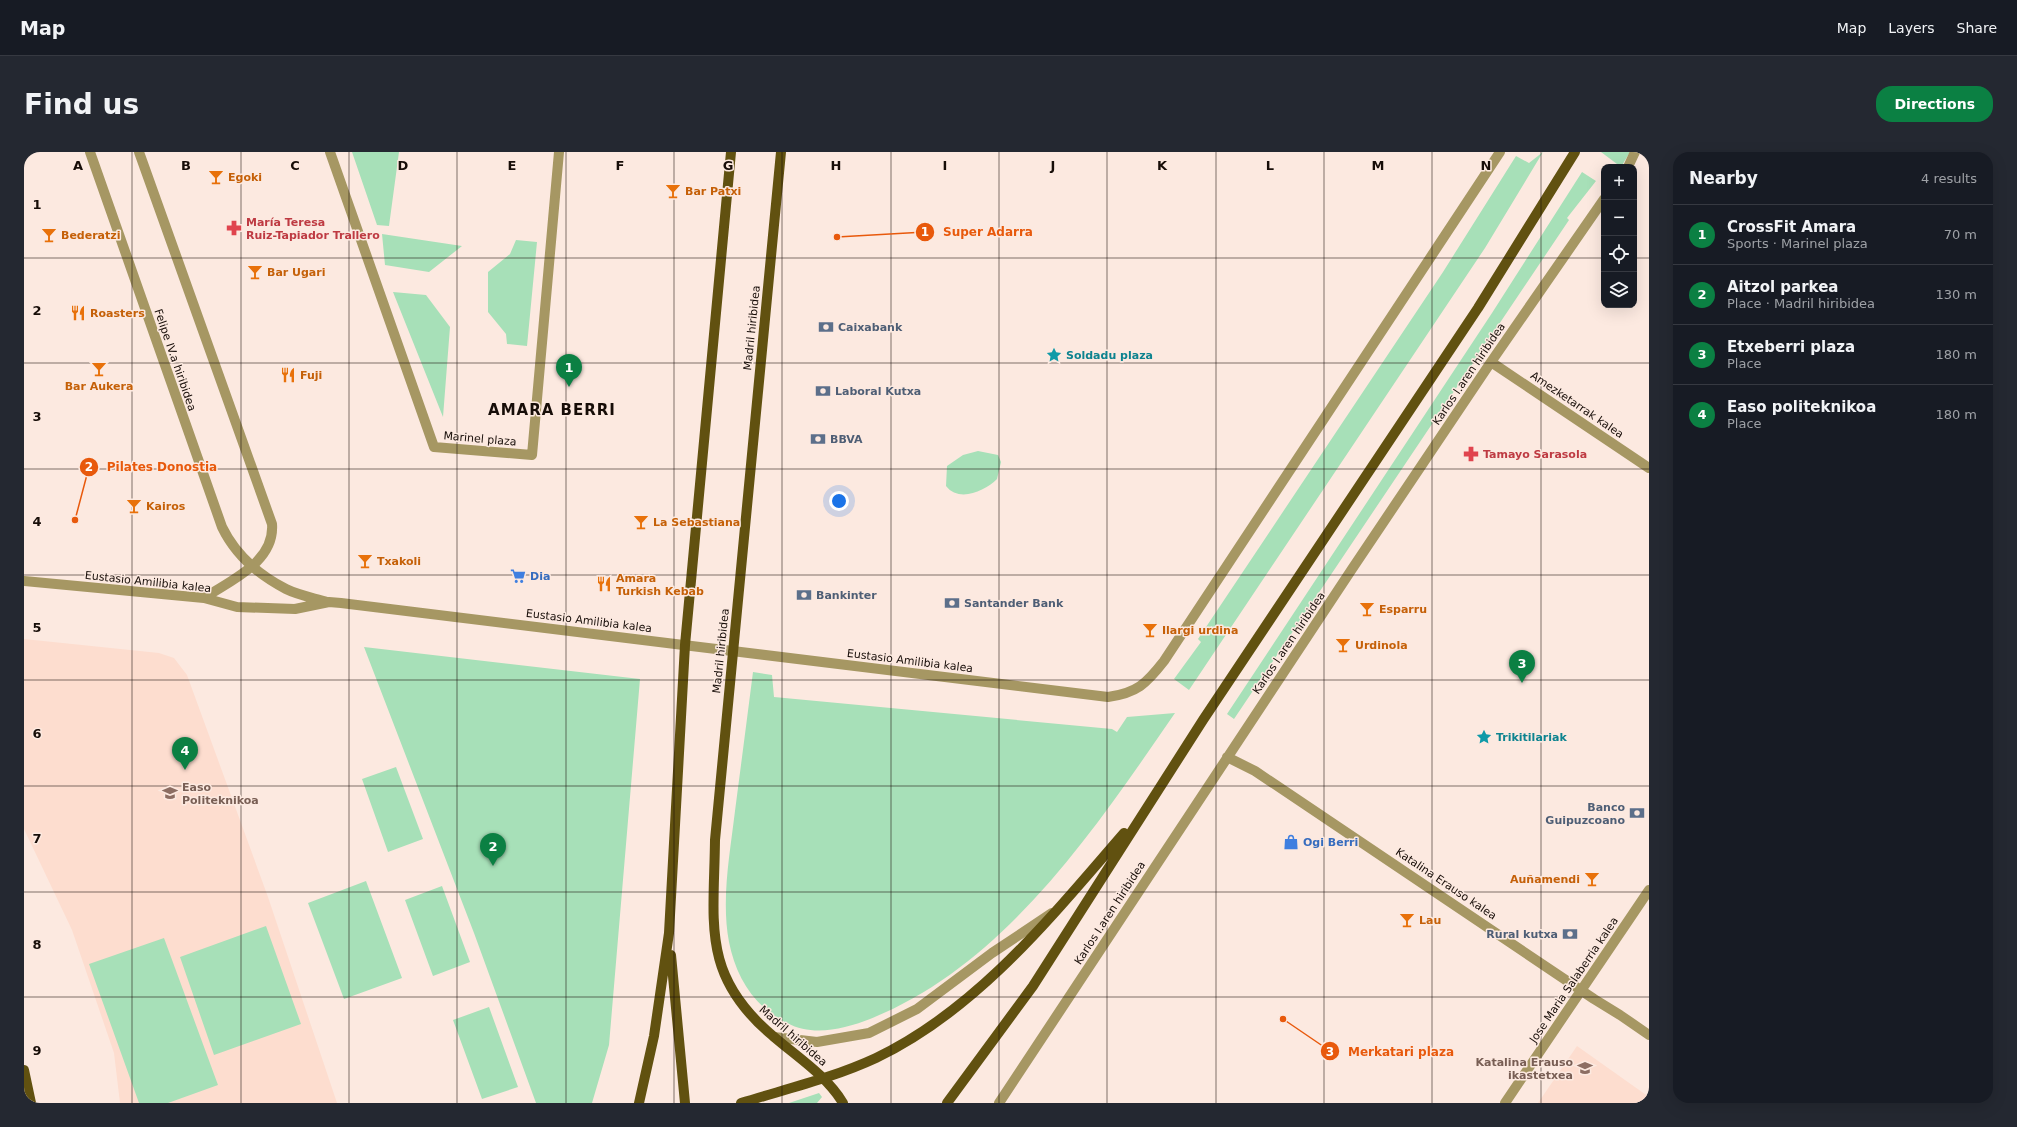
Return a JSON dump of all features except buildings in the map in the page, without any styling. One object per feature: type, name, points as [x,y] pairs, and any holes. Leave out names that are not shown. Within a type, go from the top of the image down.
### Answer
[{"type":"main road","points":[[639,1103],[654,1036],[669,933],[685,645],[731,152]]},
{"type":"main road","name":"Madril hiribidea","points":[[781,152],[715,840],[716,947],[720,966],[728,984],[740,1004],[755,1021],[823,1078],[843,1103]]},
{"type":"main road","points":[[947,1103],[1033,986],[1145,809],[1478,308],[1575,152]]},
{"type":"main road","points":[[740,1103],[823,1078],[859,1065],[902,1044],[958,1007],[996,974],[1058,908],[1145,809]]},
{"type":"main road","points":[[669,933],[684,1103]]},
{"type":"main road","points":[[24,1070],[30,1103]]},
{"type":"street","name":"Felipe IV.a hiribidea","points":[[90,152],[222,527],[228,540],[237,552],[253,567],[286,589],[329,602]]},
{"type":"street","points":[[139,152],[272,524],[273,534],[268,548],[253,567],[204,598]]},
{"type":"street","name":"Marinel plaza","points":[[330,152],[434,447],[532,455],[560,152]]},
{"type":"street","name":"Eustasio Amilibia kalea","points":[[24,581],[204,598],[237,607],[295,609],[329,602],[1108,697],[1131,692],[1147,682],[1164,661],[1500,152]]},
{"type":"street","points":[[1629,164],[1635,152]]},
{"type":"street","name":"Karlos I.aren hiribidea","points":[[999,1103],[1227,757],[1491,362],[1603,200]]},
{"type":"street","name":"Amezketarrak kalea","points":[[1491,362],[1649,468]]},
{"type":"street","name":"Katalina Erauso kalea","points":[[1227,757],[1255,771],[1287,792],[1581,991],[1649,1034]]},
{"type":"street","name":"Jose Maria Salaberria kalea","points":[[1505,1103],[1649,890]]},
{"type":"street","points":[[774,1037],[817,1042],[869,1033],[917,1009],[992,952],[1058,908]]},
{"type":"shaded area","points":[[24,639],[159,653],[174,658],[187,675],[268,897],[337,1103],[120,1103],[114,1053],[72,930],[24,829]]},
{"type":"shaded area","name":"Katalina Erauso ikastetxea","points":[[1577,1046],[1649,1097],[1649,1103],[1538,1103]]},
{"type":"green space","points":[[352,152],[399,152],[389,226],[377,225]]},
{"type":"green space","points":[[1543,152],[1485,248],[1189,690],[1174,679],[1201,642],[1198,639],[1443,272],[1516,156],[1529,163]]},
{"type":"green space","points":[[1601,152],[1630,152],[1623,164],[1617,164]]},
{"type":"green space","points":[[1582,172],[1596,181],[1567,218],[1569,220],[1234,719],[1227,714],[1492,313]]},
{"type":"green space","points":[[382,234],[462,246],[429,272],[385,265]]},
{"type":"green space","points":[[516,240],[537,242],[527,346],[507,344],[506,334],[488,312],[488,272],[510,254]]},
{"type":"green space","points":[[393,292],[426,295],[450,327],[443,417]]},
{"type":"green space","points":[[978,451],[998,455],[1001,462],[997,479],[986,488],[972,493],[958,494],[951,491],[946,486],[947,466],[963,455]]},
{"type":"green space","points":[[364,647],[640,679],[609,1045],[592,1103],[536,1103],[474,933]]},
{"type":"green space","points":[[753,672],[772,675],[774,697],[1112,729],[1117,732],[1127,717],[1175,713],[1113,802],[1079,847],[1043,889],[1005,929],[963,965],[919,995],[870,1019],[850,1026],[818,1031],[807,1030],[787,1023],[775,1016],[756,1000],[748,990],[736,967],[729,942],[726,910],[727,876]]},
{"type":"green space","points":[[396,767],[423,839],[388,852],[362,779]]},
{"type":"green space","points":[[366,881],[402,978],[344,999],[308,903]]},
{"type":"green space","points":[[442,886],[470,962],[433,976],[405,900]]},
{"type":"green space","points":[[266,926],[301,1024],[214,1055],[180,957]]},
{"type":"green space","points":[[164,938],[218,1085],[168,1103],[139,1103],[89,964]]},
{"type":"green space","points":[[489,1007],[518,1087],[482,1099],[453,1020]]},
{"type":"green space","points":[[819,1093],[822,1097],[817,1103],[789,1103]]},
{"type":"place","name":"Egoki","points":[[216,177]]},
{"type":"place","name":"Bar Patxi","points":[[673,191]]},
{"type":"place","name":"María Teresa Ruiz-Tapiador Trallero","points":[[234,228]]},
{"type":"place","name":"Bederatzi","points":[[49,235]]},
{"type":"place","name":"Super Adarra","points":[[837,237]]},
{"type":"place","name":"Bar Ugari","points":[[255,272]]},
{"type":"place","name":"Roasters","points":[[78,313]]},
{"type":"place","name":"Caixabank","points":[[826,327]]},
{"type":"place","name":"Soldadu plaza","points":[[1054,355]]},
{"type":"place","name":"Bar Aukera","points":[[99,369]]},
{"type":"place","name":"Fuji","points":[[288,375]]},
{"type":"place","name":"CrossFit Amara","points":[[569,387]]},
{"type":"place","name":"Laboral Kutxa","points":[[823,391]]},
{"type":"place","name":"BBVA","points":[[818,439]]},
{"type":"place","name":"Tamayo Sarasola","points":[[1471,454]]},
{"type":"place","name":"Kairos","points":[[134,506]]},
{"type":"place","name":"Pilates Donostia","points":[[75,520]]},
{"type":"place","name":"La Sebastiana","points":[[641,522]]},
{"type":"place","name":"Txakoli","points":[[365,561]]},
{"type":"place","name":"Dia","points":[[518,576]]},
{"type":"place","name":"Amara Turkish Kebab","points":[[604,584]]},
{"type":"place","name":"Bankinter","points":[[804,595]]},
{"type":"place","name":"Santander Bank","points":[[952,603]]},
{"type":"place","name":"Esparru","points":[[1367,609]]},
{"type":"place","name":"Ilargi urdina","points":[[1150,630]]},
{"type":"place","name":"Urdinola","points":[[1343,645]]},
{"type":"place","name":"Etxeberri plaza","points":[[1522,683]]},
{"type":"place","name":"Trikitilariak","points":[[1484,737]]},
{"type":"place","name":"Easo politeknikoa","points":[[185,770]]},
{"type":"place","name":"Easo Politeknikoa","points":[[170,793]]},
{"type":"place","name":"Banco Guipuzcoano","points":[[1637,813]]},
{"type":"place","name":"Ogi Berri","points":[[1291,842]]},
{"type":"place","name":"Aitzol parkea","points":[[493,866]]},
{"type":"place","name":"Auñamendi","points":[[1592,879]]},
{"type":"place","name":"Lau","points":[[1407,920]]},
{"type":"place","name":"Rural kutxa","points":[[1570,934]]},
{"type":"place","name":"Merkatari plaza","points":[[1283,1019]]},
{"type":"place","name":"Katalina Erauso ikastetxea","points":[[1585,1068]]},
{"type":"district","name":"AMARA BERRI","points":[[552,410]]}]
